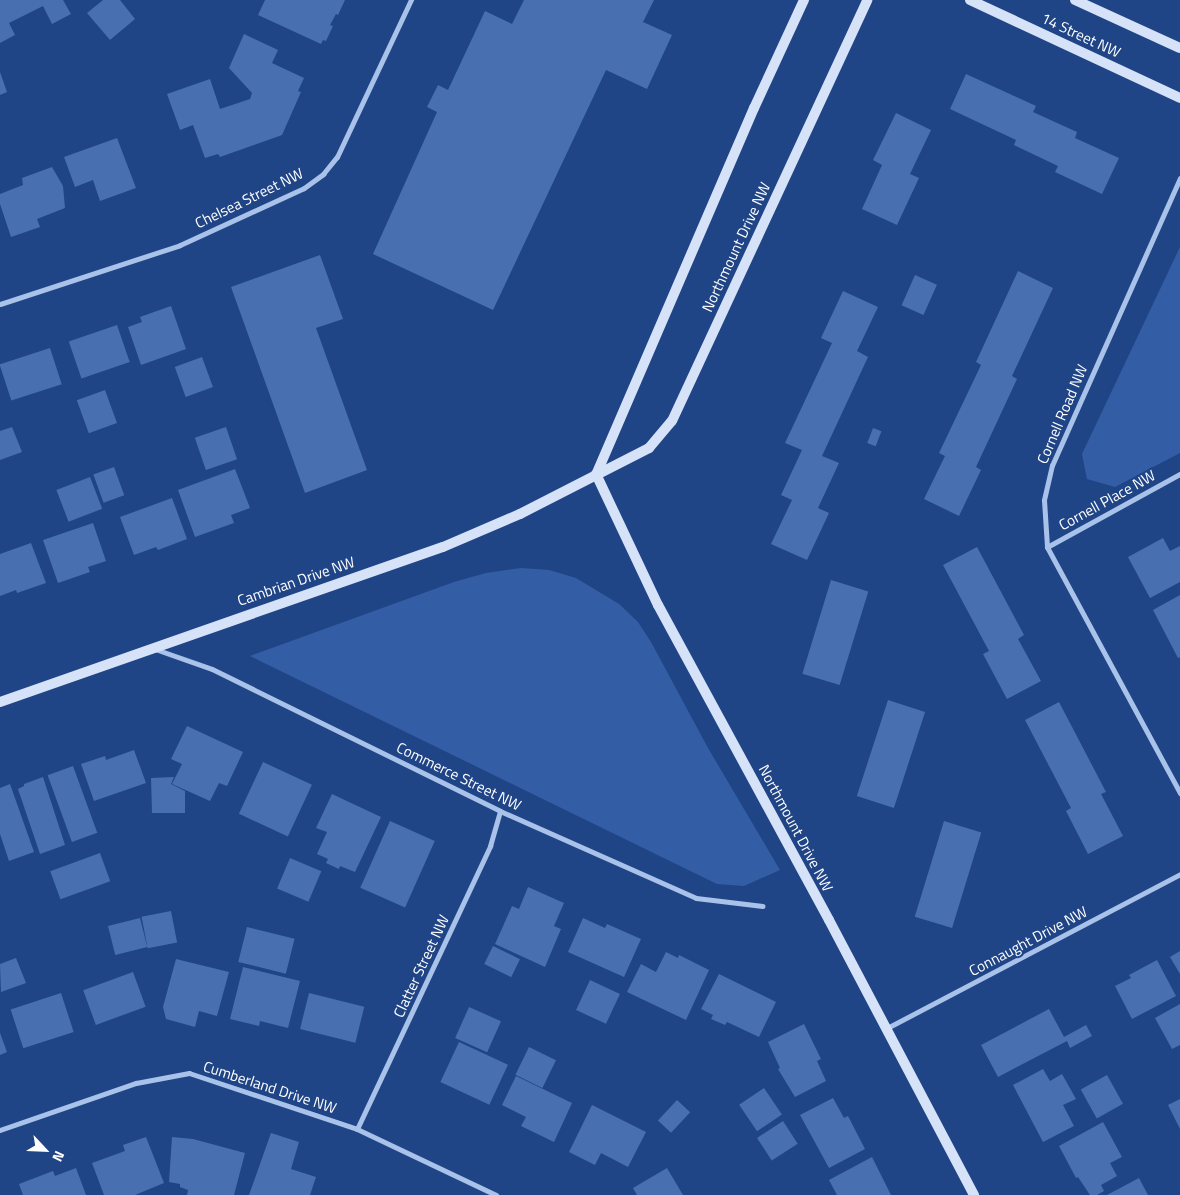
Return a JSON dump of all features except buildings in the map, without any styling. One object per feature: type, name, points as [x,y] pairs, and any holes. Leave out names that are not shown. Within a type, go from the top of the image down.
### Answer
[{"type":"street","name":"Chelsea Street NW","points":[[0,304],[180,245],[304,188],[323,174],[337,157],[411,0]]},
{"type":"street","points":[[596,474],[754,108],[804,0]]},
{"type":"street","name":"Northmount Drive NW","points":[[867,0],[672,421],[649,448],[596,474],[658,605],[974,1195]]},
{"type":"street","name":"14 Street NW","points":[[970,0],[1180,98]]},
{"type":"street","name":"14 Street NW","points":[[1075,0],[1180,48]]},
{"type":"street","name":"Cornell Road NW","points":[[1180,178],[1052,465],[1044,500],[1046,547],[1180,793]]},
{"type":"street","name":"Cambrian Drive NW","points":[[0,702],[443,547],[520,514],[596,474]]},
{"type":"street","name":"Cornell Place NW","points":[[1046,547],[1180,474]]},
{"type":"street","name":"Commerce Street NW","points":[[152,648],[212,669],[500,811],[696,898],[763,906]]},
{"type":"street","name":"Clatter Street NW","points":[[357,1129],[490,846],[500,811]]},
{"type":"street","name":"Connaught Drive NW","points":[[886,1028],[1180,874]]},
{"type":"street","name":"Cumberland Drive NW","points":[[0,1130],[136,1083],[189,1074],[357,1129],[496,1195]]},
{"type":"shaded area","points":[[1180,247],[1180,453],[1115,487],[1087,479],[1082,454]]},
{"type":"shaded area","points":[[521,568],[549,570],[576,578],[619,604],[638,622],[651,642],[708,748],[780,870],[744,886],[717,884],[250,656],[454,582],[486,573]]}]
